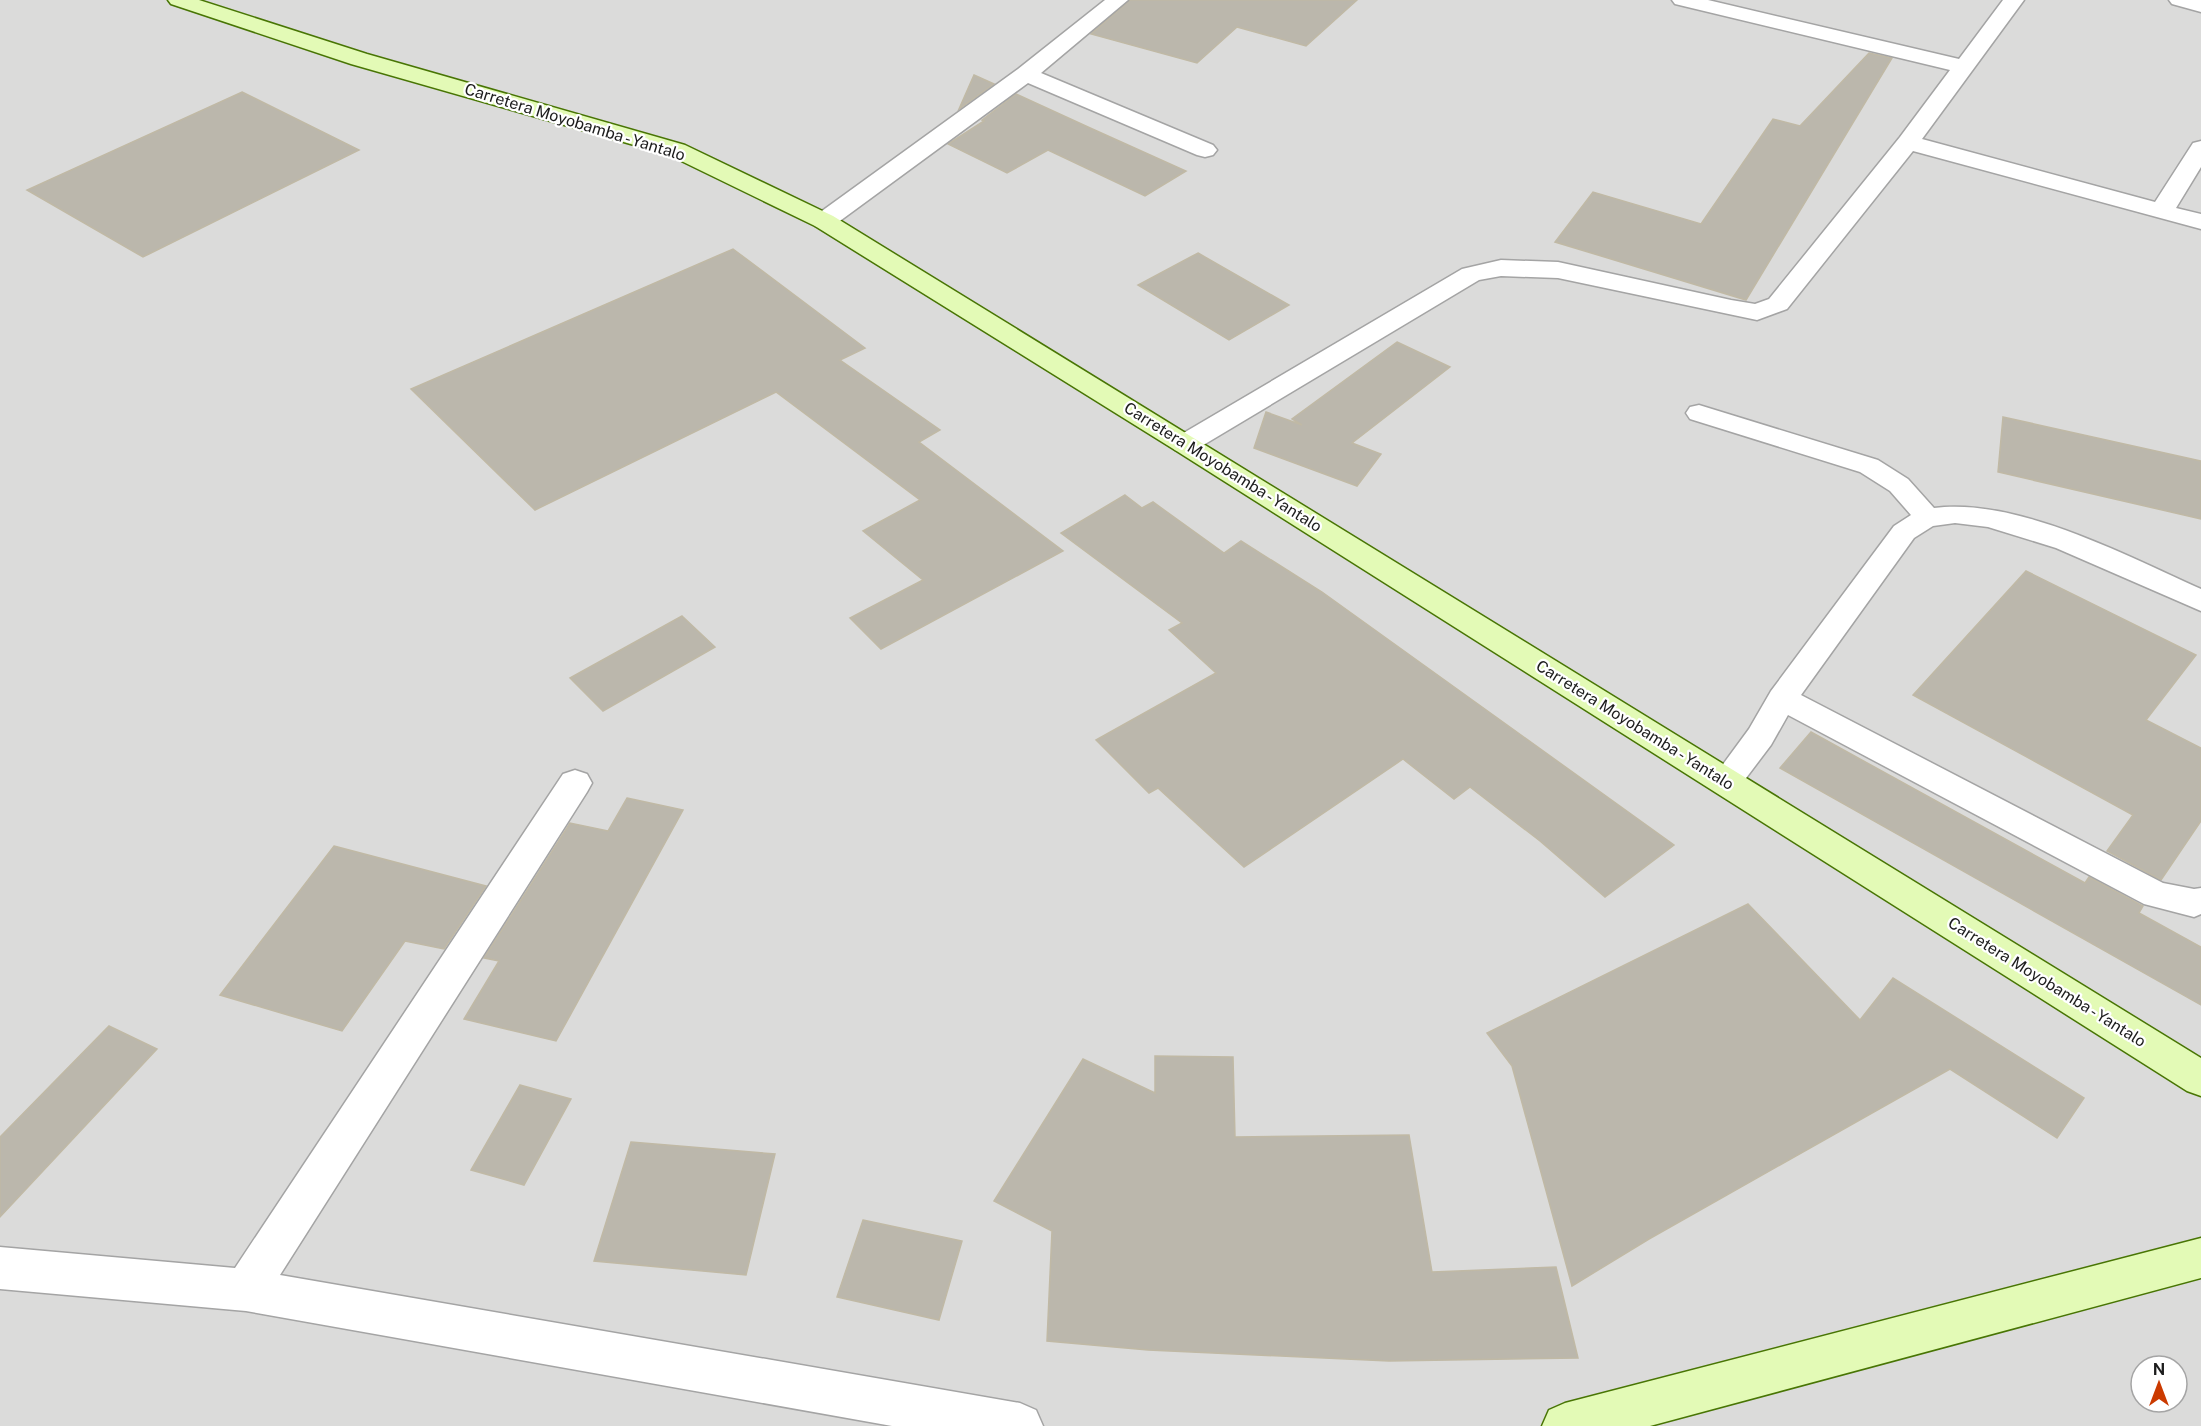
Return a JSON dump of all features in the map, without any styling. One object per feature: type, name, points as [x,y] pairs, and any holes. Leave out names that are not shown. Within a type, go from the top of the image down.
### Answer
[{"type":"main road","name":"Carretera Moyobamba - Yantalo","points":[[178,0],[359,59],[677,150],[824,221],[2201,1079]]},
{"type":"main road","points":[[1565,1426],[2201,1258]]},
{"type":"street","points":[[824,221],[1026,74],[1118,0]]},
{"type":"street","points":[[1682,0],[1963,67]]},
{"type":"street","points":[[1185,444],[1471,274],[1501,268],[1558,270],[1731,308],[1757,312],[1778,304],[1908,142],[2014,0]]},
{"type":"street","points":[[2179,0],[2201,6]]},
{"type":"street","points":[[1026,74],[1205,150]]},
{"type":"street","points":[[1908,142],[2201,222]]},
{"type":"street","points":[[2161,212],[2201,148]]},
{"type":"street","points":[[246,1290],[575,783]]},
{"type":"street","points":[[0,1268],[246,1290],[1020,1426]]},
{"type":"lane","points":[[1699,413],[1869,466],[1899,485],[1928,518]]},
{"type":"lane","points":[[1726,782],[1760,737],[1782,699],[1904,532],[1928,518],[1963,514],[2000,519],[2105,557],[2201,601]]},
{"type":"lane","points":[[1782,699],[2156,895],[2194,903],[2201,901]]},
{"type":"shaded area","points":[[0,0],[2201,0],[2201,1426],[0,1426]]},
{"type":"building","points":[[1130,0],[1357,0],[1306,46],[1237,27],[1197,63],[1091,34]]},
{"type":"building","points":[[1869,53],[1892,58],[1746,300],[1555,242],[1593,192],[1701,224],[1773,119],[1800,126]]},
{"type":"building","points":[[974,75],[994,84],[959,109]]},
{"type":"building","points":[[242,92],[359,150],[143,257],[27,190]]},
{"type":"building","points":[[1016,94],[1186,171],[1145,196],[1048,150],[1007,173],[948,144],[984,121],[982,120]]},
{"type":"building","points":[[733,249],[865,348],[840,360],[940,430],[919,442],[1063,551],[881,649],[850,618],[923,580],[863,531],[920,500],[776,392],[535,510],[411,389]]},
{"type":"building","points":[[1198,253],[1289,305],[1229,340],[1138,285]]},
{"type":"building","points":[[1397,342],[1450,367],[1352,443],[1381,454],[1357,486],[1254,448],[1266,412],[1302,425],[1292,419]]},
{"type":"building","points":[[2003,417],[2201,461],[2201,519],[1998,472]]},
{"type":"building","points":[[1125,495],[1142,508],[1153,502],[1224,553],[1241,541],[1322,592],[1674,845],[1605,897],[1540,841],[1470,787],[1454,799],[1403,759],[1244,867],[1158,788],[1149,793],[1096,740],[1216,673],[1169,630],[1182,623],[1061,533]]},
{"type":"building","points":[[2026,571],[2196,655],[2146,720],[2201,748],[2201,821],[2161,880],[2107,851],[2133,815],[1913,695]]},
{"type":"building","points":[[682,616],[715,647],[603,711],[570,678]]},
{"type":"building","points":[[1811,732],[2085,883],[2089,877],[2143,906],[2139,913],[2201,947],[2201,1005],[1780,768]]},
{"type":"building","points":[[627,798],[683,810],[556,1041],[464,1019],[499,961],[484,958],[570,823],[608,831]]},
{"type":"building","points":[[334,846],[486,886],[444,949],[405,941],[342,1031],[220,995]]},
{"type":"building","points":[[1748,904],[1860,1020],[1893,978],[2084,1098],[2057,1138],[1950,1069],[1649,1239],[1572,1286],[1512,1066],[1487,1033]]},
{"type":"building","points":[[109,1026],[157,1049],[0,1217],[0,1137]]},
{"type":"building","points":[[1155,1056],[1233,1057],[1235,1137],[1409,1135],[1432,1272],[1556,1267],[1578,1358],[1389,1361],[1148,1350],[1047,1341],[1052,1231],[994,1201],[1083,1059],[1155,1093]]},
{"type":"building","points":[[520,1085],[571,1099],[524,1185],[471,1170]]},
{"type":"building","points":[[631,1142],[775,1154],[746,1275],[594,1261]]},
{"type":"building","points":[[863,1220],[962,1241],[939,1320],[837,1297]]}]
